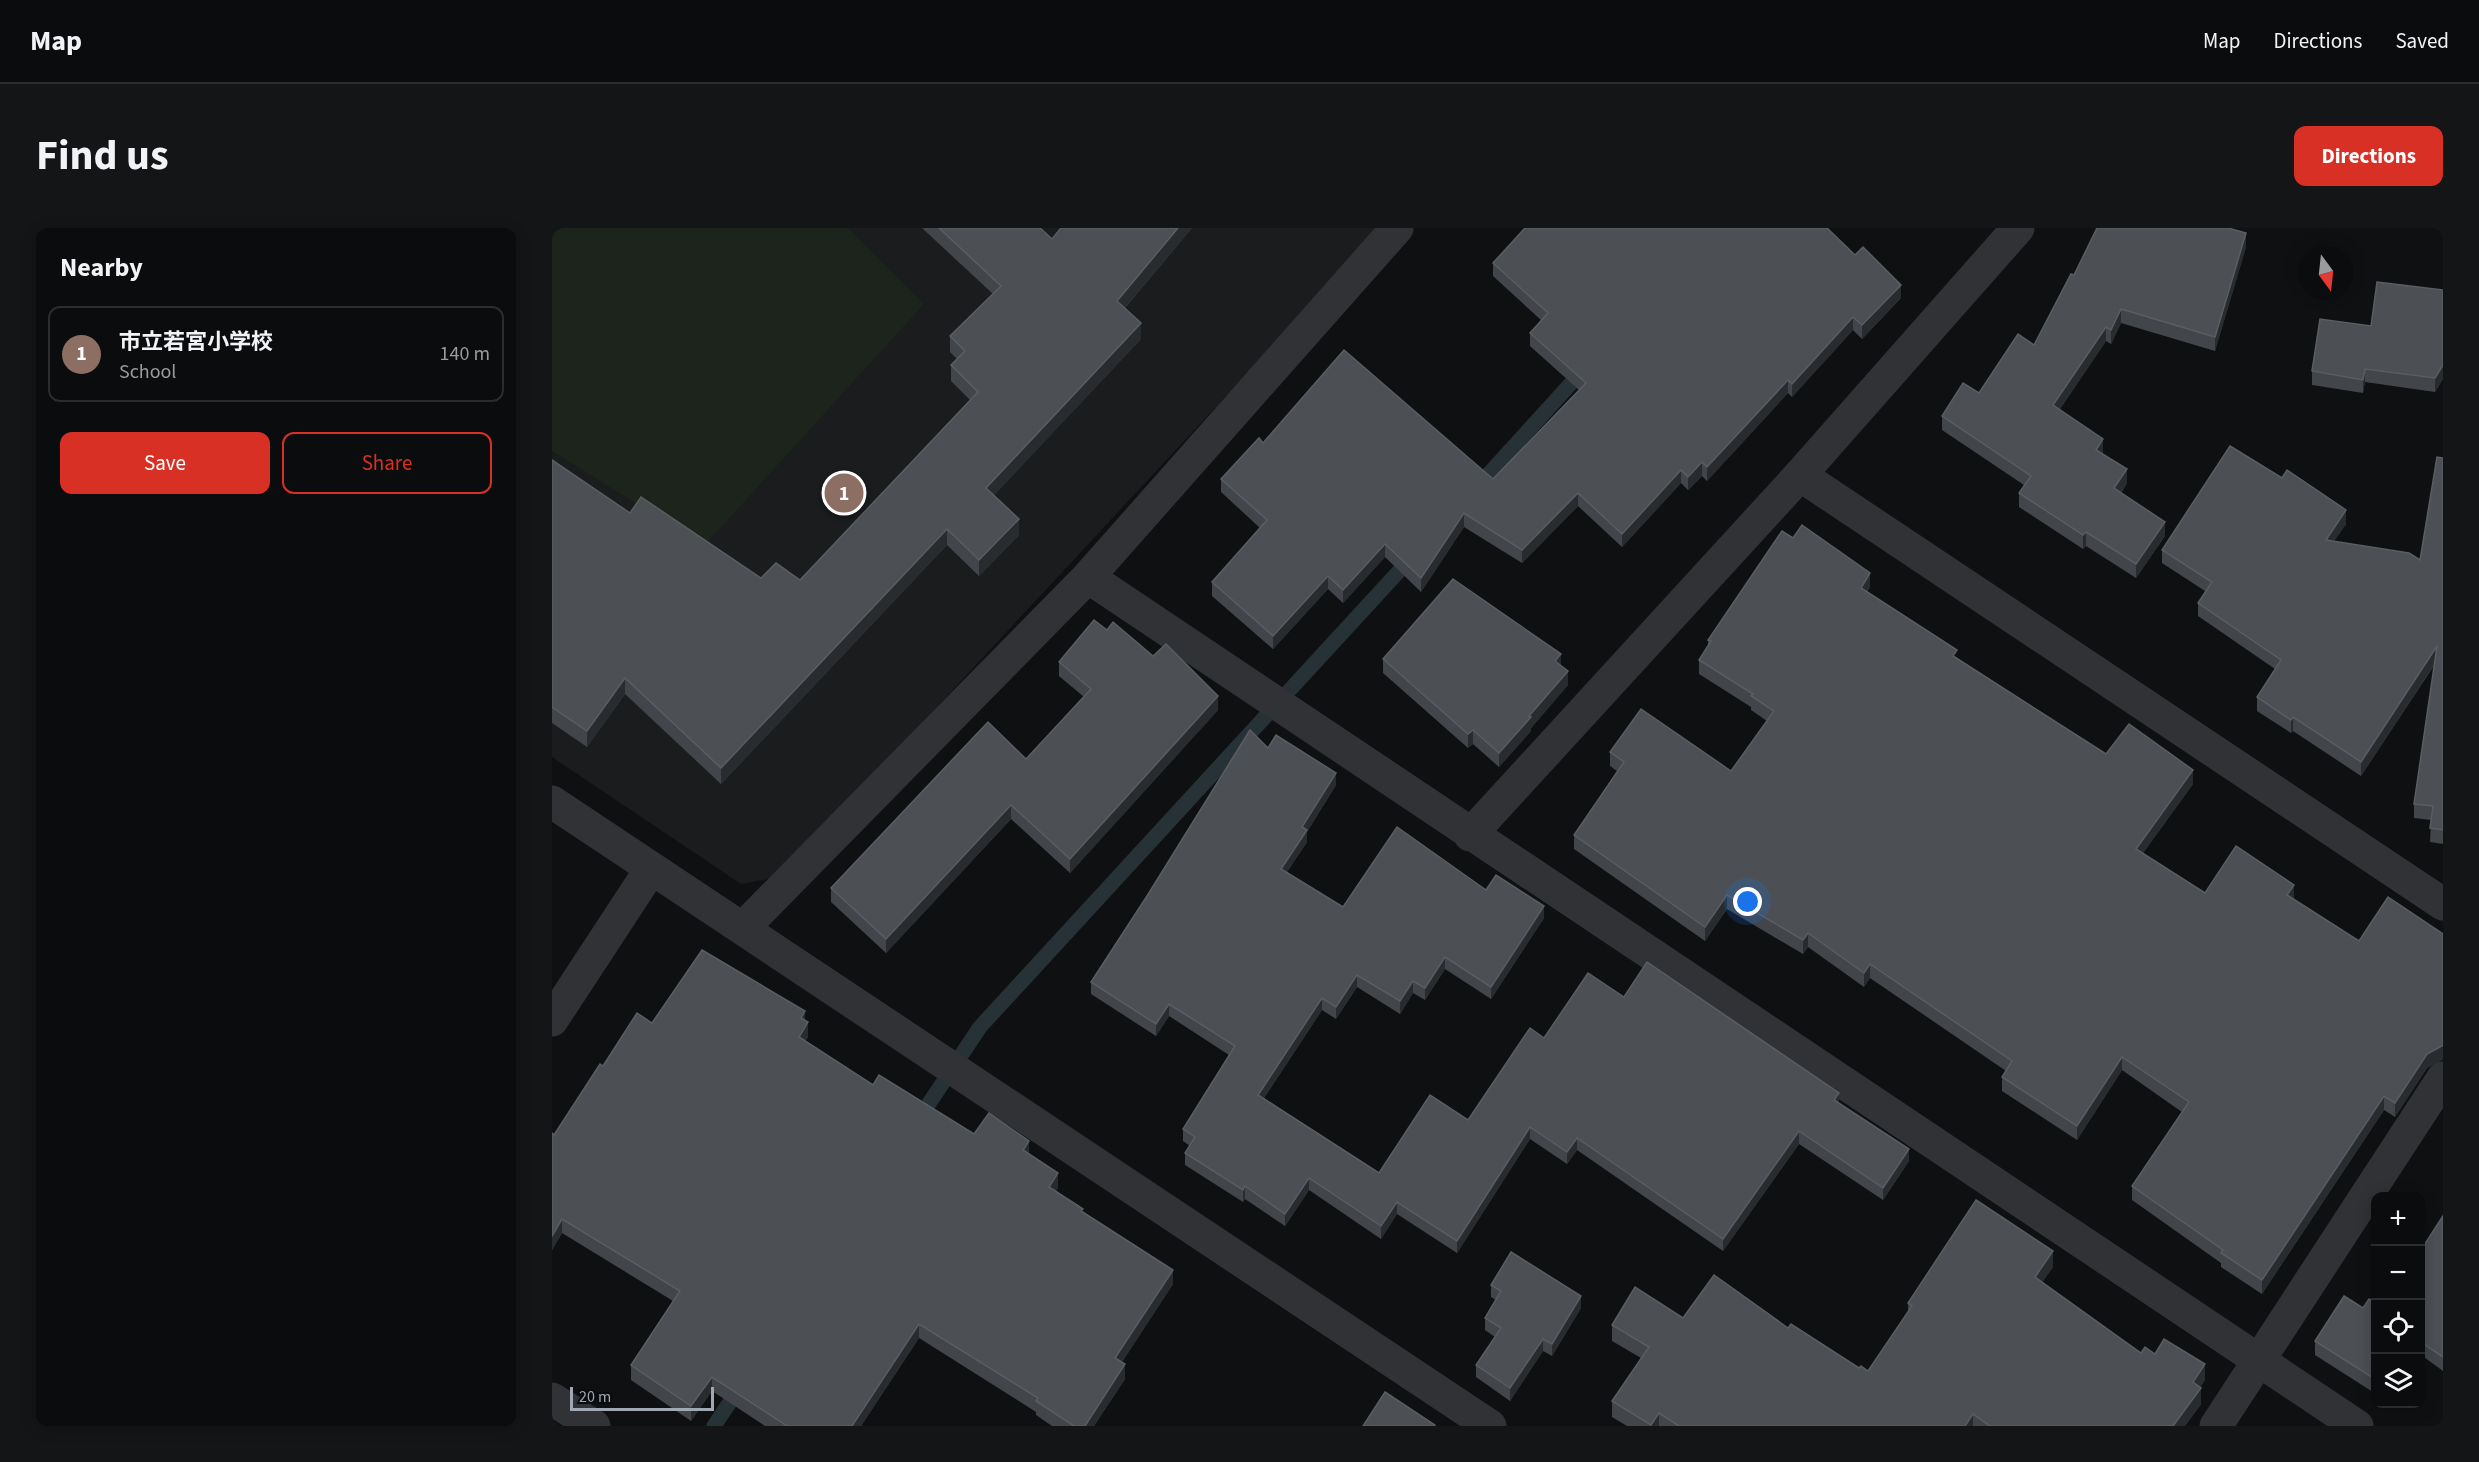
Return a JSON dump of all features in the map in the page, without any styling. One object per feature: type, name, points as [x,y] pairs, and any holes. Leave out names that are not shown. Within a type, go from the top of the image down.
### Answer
[{"type":"street","points":[[743,928],[1088,577],[1397,228]]},
{"type":"street","points":[[1470,835],[1800,475],[2018,228]]},
{"type":"street","points":[[1800,475],[2443,904]]},
{"type":"street","points":[[1088,577],[1470,835],[2260,1359],[2357,1426]]},
{"type":"street","points":[[552,802],[1490,1426]]},
{"type":"street","points":[[552,1020],[651,869]]},
{"type":"street","points":[[2216,1426],[2443,1078]]},
{"type":"street","points":[[552,1399],[594,1426]]},
{"type":"shaded area","points":[[552,228],[1382,228],[779,877],[741,884],[552,757]]},
{"type":"shaded area","points":[[552,228],[848,228],[924,304],[704,546],[552,451]]},
{"type":"building","points":[[939,228],[1040,228],[1052,239],[1061,228],[1178,228],[1117,301],[1141,323],[986,488],[1019,519],[979,560],[947,529],[721,768],[625,678],[587,731],[552,707],[552,460],[630,513],[641,497],[761,578],[776,563],[800,580],[978,392],[951,365],[965,351],[950,336],[1001,286]]},
{"type":"building","points":[[1525,228],[1827,228],[1855,255],[1863,247],[1901,285],[1862,325],[1853,317],[1792,384],[1788,380],[1707,467],[1702,462],[1688,477],[1681,470],[1622,534],[1578,493],[1522,550],[1464,513],[1421,578],[1385,544],[1343,590],[1328,576],[1273,636],[1212,582],[1267,520],[1221,479],[1259,438],[1263,443],[1344,350],[1493,479],[1586,383],[1530,333],[1548,313],[1493,263]]},
{"type":"building","points":[[2097,228],[2228,228],[2246,233],[2215,337],[2121,309],[2111,330],[2106,327],[2053,405],[2103,439],[2096,450],[2127,469],[2114,488],[2165,522],[2136,564],[2086,532],[2083,535],[2019,493],[2031,476],[1942,416],[1963,383],[1979,393],[2018,334],[2034,345],[2071,274],[2074,275]]},
{"type":"building","points":[[2377,282],[2443,290],[2443,365],[2435,378],[2365,369],[2363,380],[2312,371],[2320,319],[2371,326]]},
{"type":"building","points":[[2230,446],[2282,478],[2287,470],[2346,510],[2326,540],[2409,553],[2420,560],[2437,457],[2443,458],[2443,830],[2430,828],[2433,806],[2414,804],[2437,646],[2361,762],[2293,717],[2291,720],[2257,697],[2281,660],[2198,603],[2212,582],[2162,550]]},
{"type":"building","points":[[1802,525],[1870,573],[1861,588],[1957,650],[1953,656],[2106,754],[2129,724],[2193,770],[2136,849],[2205,893],[2236,846],[2294,885],[2287,895],[2359,941],[2388,897],[2443,934],[2442,1046],[2427,1054],[2395,1103],[2384,1096],[2262,1280],[2221,1253],[2223,1250],[2132,1186],[2189,1102],[2122,1057],[2077,1126],[2002,1077],[2012,1061],[1870,964],[1864,973],[1808,933],[1803,940],[1727,895],[1705,927],[1574,835],[1624,762],[1610,752],[1641,709],[1731,771],[1774,711],[1751,696],[1753,694],[1699,660],[1711,641],[1708,640],[1782,531],[1793,538]]},
{"type":"building","points":[[1453,579],[1561,654],[1555,661],[1568,671],[1499,753],[1473,730],[1468,734],[1383,659]]},
{"type":"building","points":[[1094,620],[1107,630],[1113,622],[1153,656],[1166,644],[1218,696],[1070,859],[1011,805],[886,939],[831,888],[988,722],[1026,759],[1091,689],[1059,662]]},
{"type":"building","points":[[1250,730],[1268,748],[1276,735],[1336,773],[1302,827],[1307,830],[1281,869],[1343,907],[1397,827],[1486,890],[1496,875],[1544,906],[1491,987],[1445,957],[1425,988],[1413,981],[1400,1001],[1357,975],[1336,1007],[1322,998],[1258,1095],[1379,1173],[1430,1095],[1468,1120],[1530,1028],[1544,1038],[1588,973],[1624,997],[1647,962],[1839,1093],[1834,1100],[1909,1149],[1883,1188],[1799,1131],[1723,1239],[1577,1138],[1567,1152],[1530,1127],[1457,1241],[1397,1202],[1381,1226],[1309,1178],[1285,1214],[1245,1186],[1243,1190],[1185,1153],[1195,1137],[1183,1129],[1235,1046],[1169,1004],[1156,1024],[1091,982]]},
{"type":"building","points":[[702,950],[805,1011],[801,1018],[808,1022],[799,1037],[873,1085],[879,1075],[974,1134],[989,1113],[1029,1141],[1023,1150],[1058,1173],[1049,1187],[1083,1209],[1081,1211],[1173,1270],[1115,1358],[1125,1364],[1085,1426],[1074,1426],[1036,1401],[1038,1398],[919,1324],[852,1426],[787,1426],[712,1377],[691,1406],[631,1365],[680,1291],[562,1219],[552,1236],[552,1133],[554,1135],[600,1064],[603,1066],[637,1013],[652,1023]]},
{"type":"building","points":[[1976,1200],[2053,1251],[2035,1277],[2141,1353],[2145,1347],[2155,1354],[2164,1339],[2205,1364],[2193,1382],[2201,1388],[2173,1426],[1990,1426],[1973,1414],[1965,1426],[1679,1426],[1659,1413],[1651,1425],[1612,1401],[1649,1347],[1612,1325],[1635,1287],[1683,1318],[1714,1275],[1788,1328],[1791,1324],[1859,1368],[1861,1366],[1868,1371],[1912,1306],[1908,1303]]},
{"type":"building","points":[[2443,1216],[2443,1357],[2425,1345],[2425,1244]]},
{"type":"building","points":[[1511,1252],[1581,1296],[1552,1344],[1543,1339],[1510,1388],[1476,1365],[1501,1328],[1485,1318],[1501,1291],[1491,1285]]},
{"type":"building","points":[[2344,1296],[2363,1308],[2369,1299],[2371,1300],[2371,1377],[2315,1341]]},
{"type":"building","points":[[1385,1392],[1435,1425],[1363,1426]]},
{"type":"waterway","points":[[1475,489],[1584,369]]},
{"type":"waterway","points":[[916,1123],[980,1027],[1412,557]]},
{"type":"waterway","points":[[714,1426],[740,1387]]},
{"type":"place","name":"市立若宮小学校","points":[[844,493]]}]
